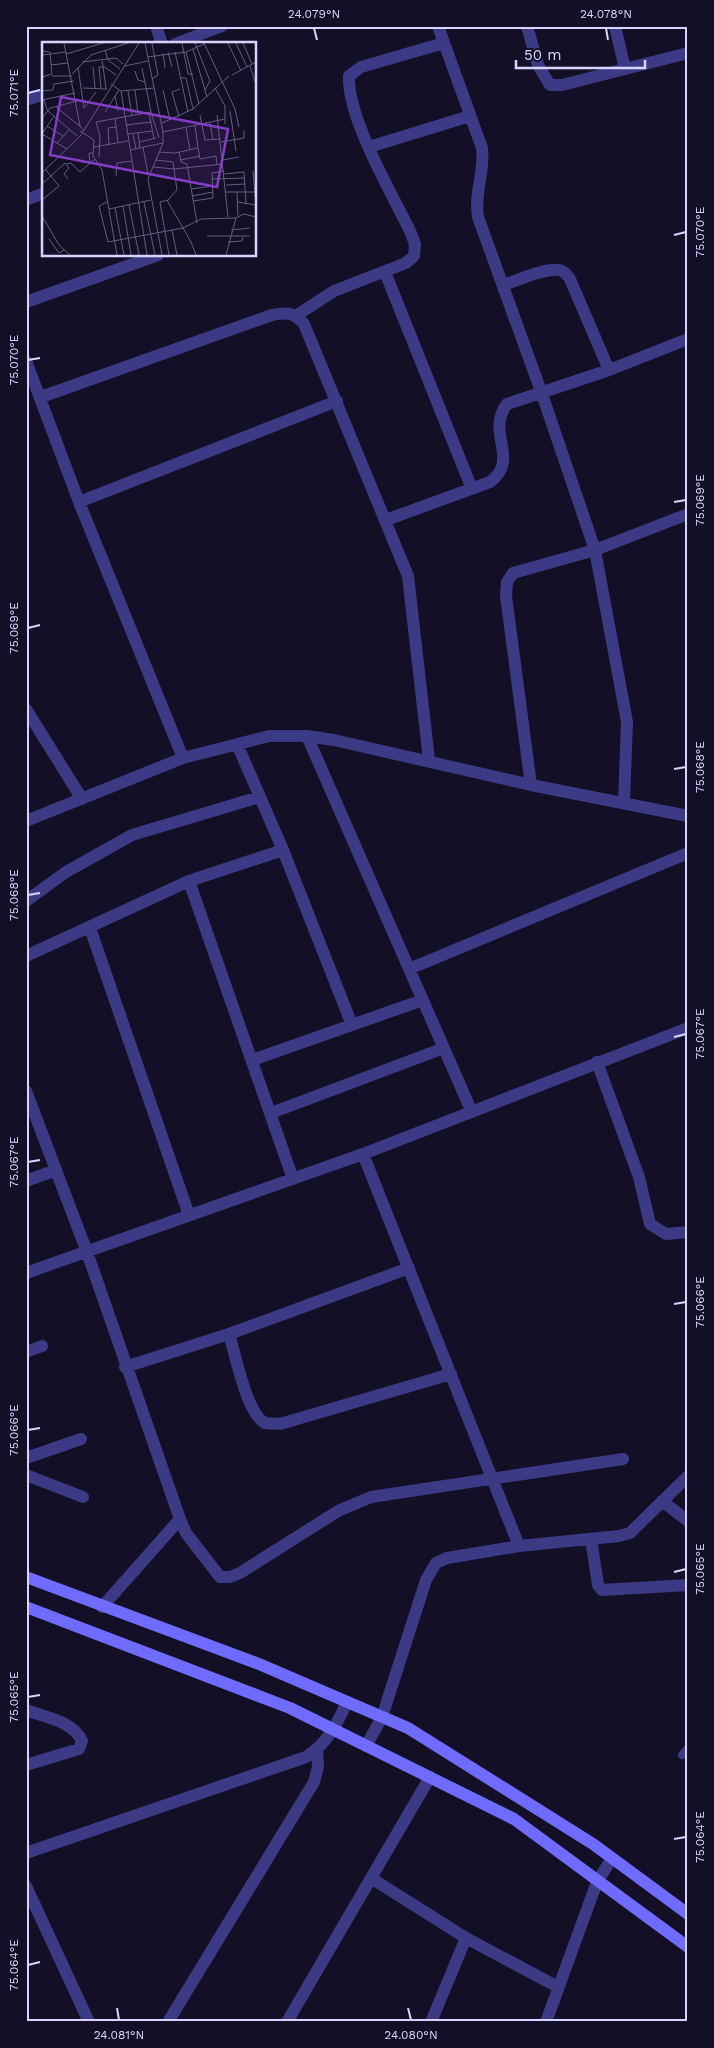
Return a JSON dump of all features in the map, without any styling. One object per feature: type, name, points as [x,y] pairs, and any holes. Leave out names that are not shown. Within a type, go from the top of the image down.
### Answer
[{"type":"main road","points":[[26,1577],[102,1607],[259,1664],[408,1728],[593,1844],[688,1914]]},
{"type":"main road","points":[[26,1607],[290,1708],[514,1819],[688,1948]]},
{"type":"street","points":[[156,26],[161,42]]},
{"type":"street","points":[[180,42],[222,26]]},
{"type":"street","points":[[438,26],[482,148],[484,161],[475,201],[478,217],[542,394],[595,550],[627,722],[624,802]]},
{"type":"street","points":[[527,26],[538,65],[550,84],[562,86],[688,53]]},
{"type":"street","points":[[615,26],[625,69]]},
{"type":"street","points":[[296,315],[334,291],[406,263],[414,256],[415,244],[369,146],[349,86],[349,76],[361,67],[444,43]]},
{"type":"street","points":[[26,100],[42,95]]},
{"type":"street","points":[[369,146],[470,116]]},
{"type":"street","points":[[26,200],[42,194]]},
{"type":"street","points":[[26,302],[155,256]]},
{"type":"street","points":[[503,285],[549,271],[558,270],[565,272],[570,279],[609,370]]},
{"type":"street","points":[[385,272],[472,489]]},
{"type":"street","points":[[41,397],[284,312],[296,315],[304,324],[403,562],[412,596],[430,760]]},
{"type":"street","points":[[386,520],[490,482],[500,474],[504,459],[498,427],[499,414],[507,404],[542,394],[609,370],[688,339]]},
{"type":"street","points":[[26,361],[79,502],[183,758]]},
{"type":"street","points":[[79,502],[337,401]]},
{"type":"street","points":[[531,785],[506,596],[507,582],[513,573],[519,570],[595,550],[688,514]]},
{"type":"street","points":[[26,708],[82,799]]},
{"type":"street","points":[[26,821],[183,758],[269,736],[307,736],[334,740],[430,760],[531,785],[688,816]]},
{"type":"street","points":[[307,736],[471,1110]]},
{"type":"street","points":[[237,744],[352,1025]]},
{"type":"street","points":[[26,900],[66,872],[132,835],[259,796]]},
{"type":"street","points":[[26,956],[189,881],[282,850]]},
{"type":"street","points":[[410,969],[688,853]]},
{"type":"street","points":[[189,881],[293,1179]]},
{"type":"street","points":[[90,928],[189,1215]]},
{"type":"street","points":[[252,1060],[423,1000]]},
{"type":"street","points":[[26,1273],[363,1154],[471,1110],[688,1028]]},
{"type":"street","points":[[270,1113],[444,1048]]},
{"type":"street","points":[[597,1062],[639,1177],[650,1224],[666,1234],[688,1232]]},
{"type":"street","points":[[27,1095],[87,1252],[125,1367],[186,1533],[213,1571],[220,1577],[230,1578],[338,1511],[371,1497],[624,1459]]},
{"type":"street","points":[[363,1154],[519,1546]]},
{"type":"street","points":[[26,1181],[56,1170]]},
{"type":"street","points":[[125,1367],[229,1334],[409,1268]]},
{"type":"street","points":[[229,1334],[250,1402],[256,1416],[266,1423],[280,1424],[450,1374]]},
{"type":"street","points":[[26,1352],[42,1346]]},
{"type":"street","points":[[26,1458],[82,1440]]},
{"type":"street","points":[[26,1475],[83,1497]]},
{"type":"street","points":[[366,1746],[382,1717],[426,1580],[436,1563],[446,1558],[519,1546],[630,1533],[688,1476]]},
{"type":"street","points":[[662,1501],[688,1521]]},
{"type":"street","points":[[102,1607],[180,1518]]},
{"type":"street","points":[[591,1539],[598,1585],[602,1590],[688,1585]]},
{"type":"street","points":[[26,1853],[306,1757],[317,1750],[334,1731],[348,1702]]},
{"type":"street","points":[[26,1710],[68,1725],[78,1732],[82,1740],[79,1749],[26,1765]]},
{"type":"street","points":[[168,2022],[314,1782],[318,1767],[317,1750]]},
{"type":"street","points":[[287,2022],[430,1777]]},
{"type":"street","points":[[546,2022],[597,1882],[612,1858]]},
{"type":"street","points":[[372,1878],[466,1938],[558,1987]]},
{"type":"street","points":[[26,1886],[89,2022]]},
{"type":"street","points":[[431,2022],[466,1938]]},
{"type":"lane","points":[[682,1755],[688,1748]]}]
